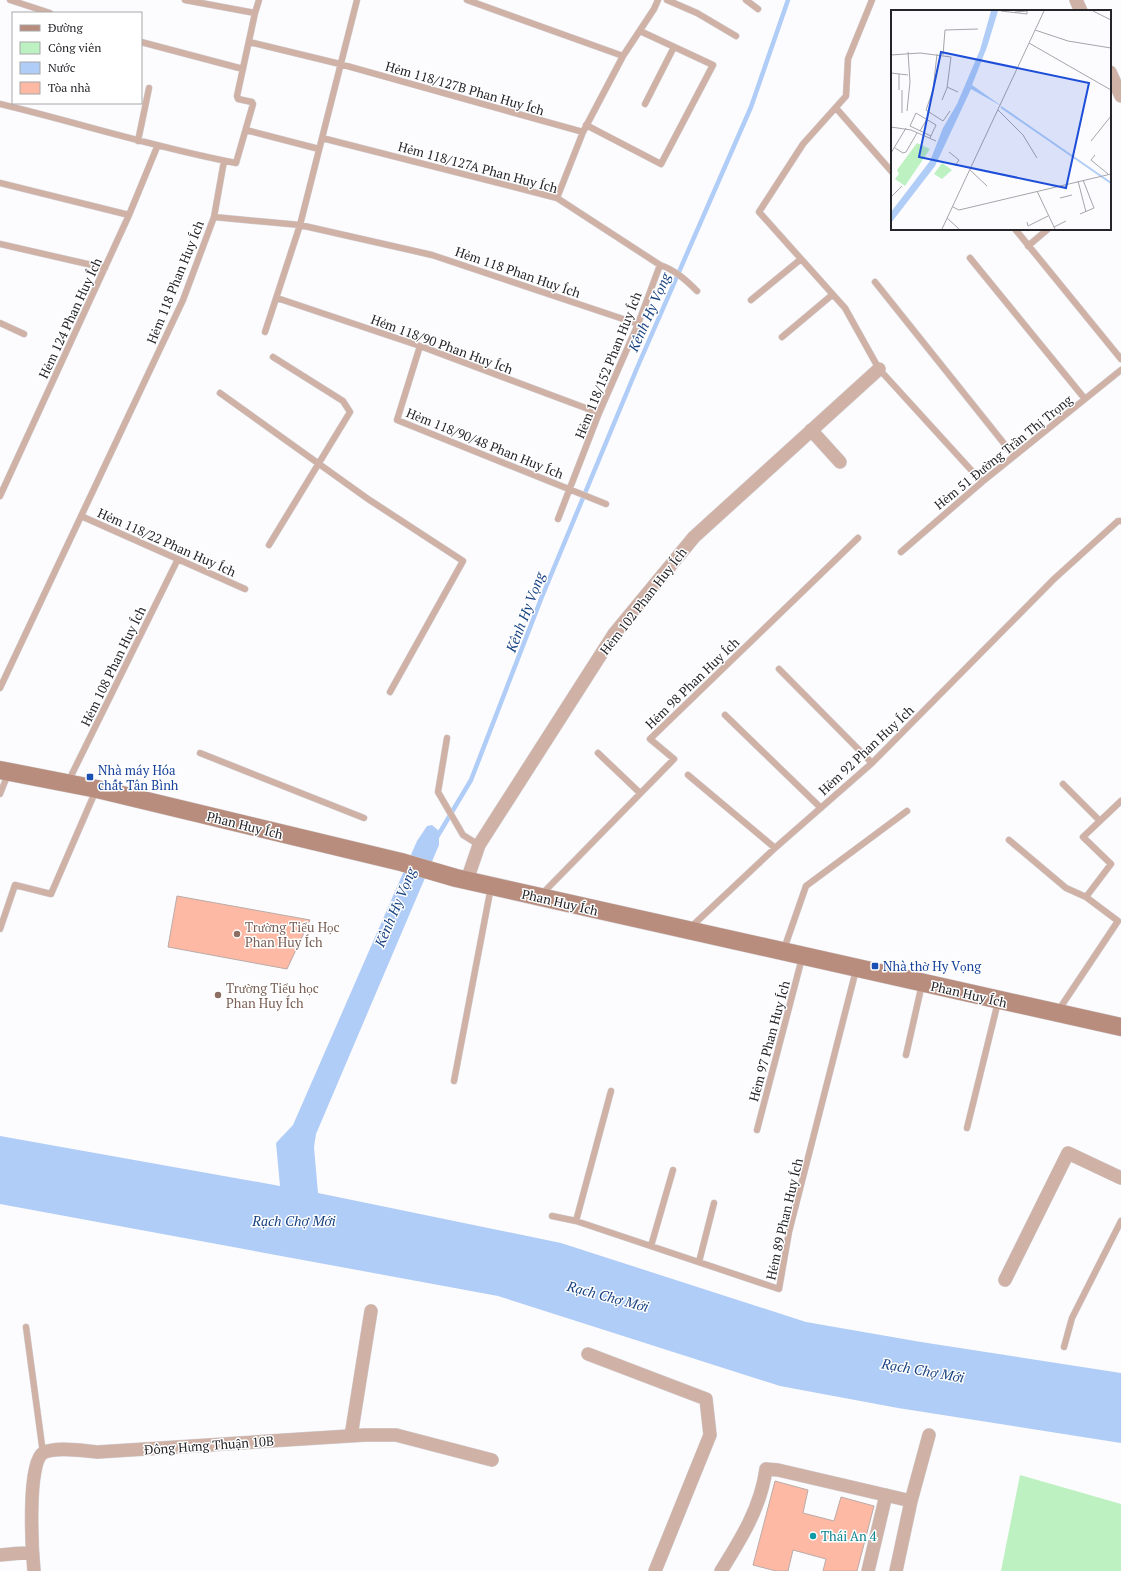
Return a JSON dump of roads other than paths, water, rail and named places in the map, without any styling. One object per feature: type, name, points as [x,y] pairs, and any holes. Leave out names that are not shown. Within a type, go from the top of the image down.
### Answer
[{"type":"main road","name":"Phan Huy Ích","points":[[4,771],[97,789],[401,862],[491,886],[686,931],[1121,1027]]},
{"type":"street","points":[[1076,0],[1081,10]]},
{"type":"street","points":[[1111,74],[1121,96]]},
{"type":"street","name":"Hẻm 102 Phan Huy Ích","points":[[462,879],[479,845],[614,634],[694,536],[879,369]]},
{"type":"street","points":[[811,430],[840,462]]},
{"type":"street","points":[[1005,1280],[1068,1153],[1121,1178]]},
{"type":"street","points":[[351,1436],[371,1311]]},
{"type":"street","points":[[588,1354],[706,1399],[710,1436],[655,1571]]},
{"type":"street","name":"Đông Hưng Thuận 10B","points":[[43,1453],[56,1450],[98,1452],[351,1436],[396,1435],[492,1460]]},
{"type":"street","points":[[896,1571],[911,1501],[929,1435]]},
{"type":"street","points":[[34,1571],[32,1552],[33,1482],[35,1463],[43,1453]]},
{"type":"street","points":[[721,1571],[739,1542],[756,1508],[766,1469],[778,1470],[911,1501]]},
{"type":"street","points":[[868,1571],[886,1495]]},
{"type":"street","points":[[0,1555],[32,1552]]},
{"type":"lane","points":[[10,0],[47,12]]},
{"type":"lane","points":[[185,0],[255,13]]},
{"type":"lane","points":[[0,104],[58,118],[157,147],[236,163],[253,103],[238,99],[237,96],[259,0]]},
{"type":"lane","points":[[265,332],[300,225],[357,0]]},
{"type":"lane","points":[[467,0],[623,56]]},
{"type":"lane","points":[[557,198],[586,125],[623,56],[654,9],[658,0]]},
{"type":"lane","points":[[668,0],[697,13],[736,36]]},
{"type":"lane","points":[[746,0],[758,9]]},
{"type":"lane","points":[[872,0],[848,59],[846,96],[803,144],[759,212],[844,308],[879,369],[982,482]]},
{"type":"lane","points":[[586,125],[661,164],[713,65],[640,31]]},
{"type":"lane","points":[[142,42],[244,69]]},
{"type":"lane","name":"Hẻm 118/127B Phan Huy Ích","points":[[249,42],[340,64],[583,132]]},
{"type":"lane","points":[[645,104],[674,47]]},
{"type":"lane","points":[[138,141],[149,88]]},
{"type":"lane","points":[[836,108],[891,171]]},
{"type":"lane","points":[[246,130],[319,149]]},
{"type":"lane","name":"Hẻm 118/127A Phan Huy Ích","points":[[322,138],[557,198],[660,265],[669,268],[685,279],[697,291]]},
{"type":"lane","name":"Hẻm 124 Phan Huy Ích","points":[[0,496],[129,215],[157,147]]},
{"type":"lane","points":[[214,217],[224,161]]},
{"type":"lane","points":[[0,183],[129,215]]},
{"type":"lane","name":"Hẻm 118 Phan Huy Ích","points":[[0,688],[182,300],[214,217],[300,225],[432,255],[638,324]]},
{"type":"lane","points":[[1015,230],[1121,359]]},
{"type":"lane","points":[[1028,246],[1047,230]]},
{"type":"lane","points":[[0,244],[105,268]]},
{"type":"lane","points":[[970,258],[1085,399]]},
{"type":"lane","points":[[751,300],[801,259]]},
{"type":"lane","name":"Hẻm 118/152 Phan Huy Ích","points":[[558,518],[600,413],[638,324],[660,265]]},
{"type":"lane","points":[[875,282],[1014,456]]},
{"type":"lane","points":[[782,337],[832,295]]},
{"type":"lane","name":"Hẻm 118/90 Phan Huy Ích","points":[[277,298],[420,346],[600,413]]},
{"type":"lane","points":[[0,324],[24,334]]},
{"type":"lane","name":"Hẻm 118/90/48 Phan Huy Ích","points":[[420,346],[397,420],[531,474],[571,488]]},
{"type":"lane","points":[[269,545],[350,412],[343,401],[273,357]]},
{"type":"lane","name":"Hẻm 51 Đường Trần Thị Trọng","points":[[901,552],[982,482],[1121,370]]},
{"type":"lane","points":[[220,393],[368,499],[463,561],[390,692]]},
{"type":"lane","points":[[571,488],[606,504]]},
{"type":"lane","name":"Hẻm 118/22 Phan Huy Ích","points":[[81,516],[245,589]]},
{"type":"lane","name":"Hẻm 92 Phan Huy Ích","points":[[686,931],[775,848],[872,763],[1054,579],[1118,521],[1121,522]]},
{"type":"lane","name":"Hẻm 98 Phan Huy Ích","points":[[539,897],[674,759],[650,739],[858,538]]},
{"type":"lane","name":"Hẻm 108 Phan Huy Ích","points":[[68,783],[178,559]]},
{"type":"lane","points":[[779,669],[872,763]]},
{"type":"lane","points":[[725,715],[821,808]]},
{"type":"lane","points":[[447,738],[438,792],[463,835],[479,845]]},
{"type":"lane","points":[[598,752],[640,793]]},
{"type":"lane","points":[[200,753],[364,818]]},
{"type":"lane","points":[[0,794],[4,771]]},
{"type":"lane","points":[[688,775],[775,848]]},
{"type":"lane","points":[[1063,784],[1100,821]]},
{"type":"lane","points":[[0,929],[15,885],[51,894],[97,789]]},
{"type":"lane","points":[[1086,897],[1111,864],[1083,837],[1121,802]]},
{"type":"lane","points":[[783,952],[789,930],[806,886],[907,811]]},
{"type":"lane","points":[[1009,840],[1066,888],[1086,897],[1118,921],[1057,1014]]},
{"type":"lane","points":[[454,1081],[491,886]]},
{"type":"lane","name":"Hẻm 97 Phan Huy Ích","points":[[757,1130],[803,957]]},
{"type":"lane","name":"Hẻm 89 Phan Huy Ích","points":[[552,1216],[576,1221],[779,1289],[790,1232],[856,969]]},
{"type":"lane","points":[[906,1055],[922,984]]},
{"type":"lane","points":[[967,1128],[998,1000]]},
{"type":"lane","points":[[576,1221],[611,1091]]},
{"type":"lane","points":[[651,1246],[673,1170]]},
{"type":"lane","points":[[699,1262],[714,1203]]},
{"type":"lane","points":[[1064,1347],[1072,1318],[1121,1221]]},
{"type":"lane","points":[[26,1327],[43,1453]]},
{"type":"water","name":"Rạch Chợ Mới","points":[[432,825],[439,831],[439,845],[316,1134],[314,1147],[318,1193],[561,1243],[806,1322],[921,1342],[1121,1373],[1121,1443],[898,1408],[780,1386],[498,1296],[0,1204],[0,1136],[280,1186],[276,1143],[293,1125],[417,841],[427,826]]},
{"type":"waterway","name":"Kênh Hy Vọng","points":[[437,837],[471,780],[541,599],[637,368],[751,107],[788,0]]},
{"type":"place","name":"Nhà máy Hóa chất Tân Bình","points":[[90,777]]},
{"type":"place","name":"Trường Tiểu Học Phan Huy Ích","points":[[237,934]]},
{"type":"place","name":"Nhà thờ Hy Vọng","points":[[875,966]]},
{"type":"place","name":"Trường Tiểu học Phan Huy Ích","points":[[218,995]]},
{"type":"place","name":"Thái An 4","points":[[813,1536]]}]
